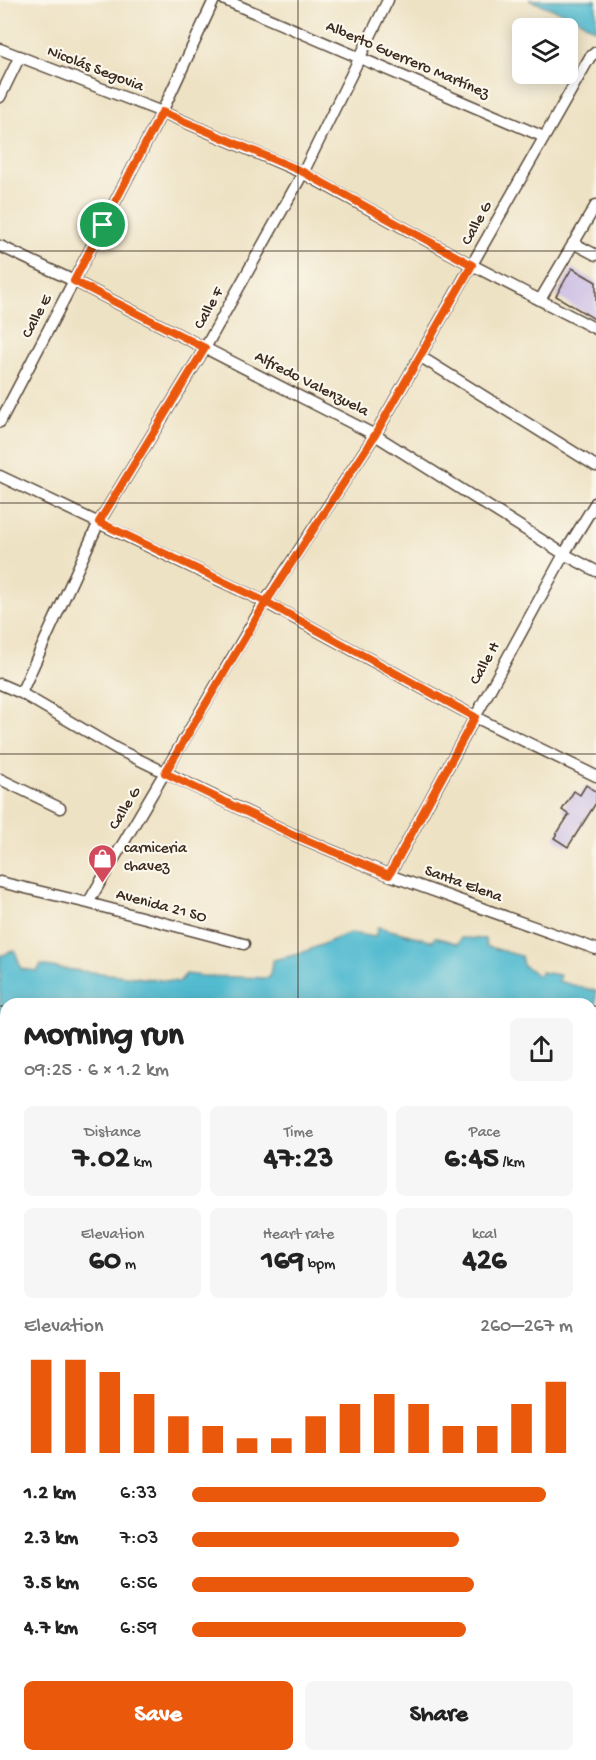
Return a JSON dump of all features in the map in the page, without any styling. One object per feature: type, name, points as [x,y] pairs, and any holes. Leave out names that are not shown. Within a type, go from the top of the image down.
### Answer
[{"type":"street","name":"Calle E","points":[[0,422],[162,112],[214,0]]},
{"type":"street","name":"Alberto Guerrero Martínez","points":[[225,0],[544,136]]},
{"type":"street","name":"Calle F","points":[[21,693],[99,522],[205,348],[303,172],[388,0]]},
{"type":"street","name":"Nicolás Segovia","points":[[0,49],[162,112],[303,172],[472,265],[596,329]]},
{"type":"street","name":"Calle G","points":[[88,903],[266,602],[375,435],[544,136],[590,57],[596,52]]},
{"type":"street","points":[[0,97],[20,56]]},
{"type":"street","points":[[540,300],[596,205]]},
{"type":"street","points":[[573,243],[596,255]]},
{"type":"street","name":"Alfredo Valenzuela","points":[[0,246],[74,281],[375,435],[596,572]]},
{"type":"street","points":[[421,357],[596,466]]},
{"type":"street","points":[[0,476],[266,602],[475,717],[596,776]]},
{"type":"street","name":"Calle H","points":[[389,875],[564,554],[596,502]]},
{"type":"street","name":"Santa Elena","points":[[0,684],[21,693],[117,749],[292,834],[389,875],[596,949]]},
{"type":"street","points":[[0,779],[60,808]]},
{"type":"street","name":"Avenida 21 SO","points":[[0,882],[244,944]]},
{"type":"water","points":[[529,0],[596,0],[596,30],[574,17]]},
{"type":"water","points":[[378,927],[433,941],[435,937],[458,944],[461,938],[485,939],[486,946],[521,956],[523,965],[539,976],[541,972],[560,975],[558,981],[596,991],[596,998],[0,998],[0,956],[15,950],[21,969],[37,971],[41,965],[179,982],[186,974],[269,978],[273,960],[299,954],[350,933],[375,937]]},
{"type":"building","points":[[572,268],[596,282],[596,320],[556,296]]},
{"type":"building","points":[[586,785],[596,792],[596,803],[568,847],[554,838],[569,815],[562,810],[574,791],[580,795]]},
{"type":"place","name":"carniceria chavez","points":[[103,884]]},
{"type":"route","points":[[103,225],[74,281],[205,348],[99,522],[266,602],[165,773],[292,834],[389,875],[475,717],[266,602],[375,435],[472,265],[303,172],[162,112],[103,225]]}]
